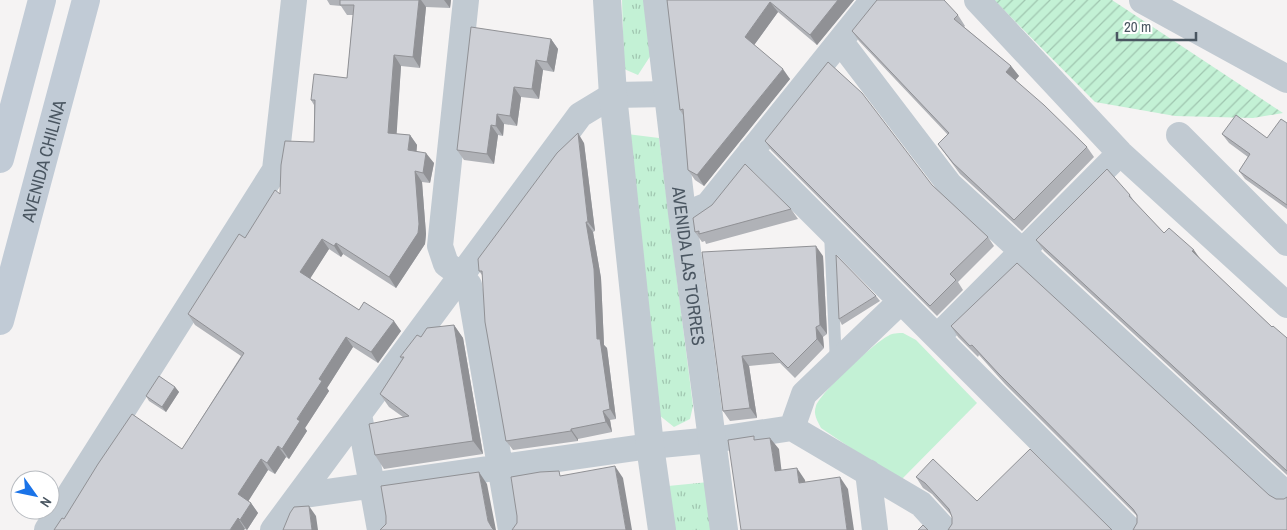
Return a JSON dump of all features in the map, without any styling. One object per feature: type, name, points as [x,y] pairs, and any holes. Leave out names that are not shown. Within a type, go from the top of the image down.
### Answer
[{"type":"main road","points":[[0,137],[22,0]]},
{"type":"main road","points":[[0,158],[42,0]]},
{"type":"main road","name":"AVENIDA CHILINA","points":[[0,321],[86,0]]},
{"type":"street","points":[[47,530],[274,170],[294,0]]},
{"type":"street","points":[[466,0],[440,246],[446,264],[461,275],[469,285],[511,530]]},
{"type":"street","points":[[607,0],[613,95],[650,446],[662,530]]},
{"type":"street","name":"AVENIDA LAS TORRES","points":[[657,0],[682,213],[724,530]]},
{"type":"street","points":[[682,213],[708,205],[873,0]]},
{"type":"street","points":[[976,0],[1120,154],[1287,305]]},
{"type":"street","points":[[1143,0],[1287,79]]},
{"type":"street","points":[[840,41],[948,184],[1287,495]]},
{"type":"street","points":[[273,530],[580,115],[613,95],[669,94]]},
{"type":"street","points":[[1179,135],[1287,243]]},
{"type":"street","points":[[751,151],[1130,530]]},
{"type":"street","points":[[937,337],[1120,154]]},
{"type":"street","points":[[792,428],[804,394],[901,301]]},
{"type":"street","points":[[359,414],[380,530]]},
{"type":"street","points":[[298,496],[650,446],[713,440],[792,428],[920,504],[945,530]]},
{"type":"street","points":[[868,472],[875,530]]},
{"type":"lane","points":[[830,230],[836,363]]},
{"type":"green space","points":[[622,0],[644,0],[651,55],[638,75],[624,69]]},
{"type":"green space","points":[[994,0],[1112,0],[1283,113],[1253,118],[1175,116],[1095,102]]},
{"type":"green space","points":[[627,134],[659,138],[693,406],[690,419],[674,427],[659,415]]},
{"type":"green space","points":[[895,333],[903,333],[916,340],[977,403],[900,481],[821,428],[815,412],[816,406],[827,390],[860,358],[881,340]]},
{"type":"green space","points":[[709,482],[715,530],[675,530],[668,486]]},
{"type":"building","points":[[340,0],[419,0],[413,57],[394,55],[388,133],[410,135],[408,150],[426,153],[423,173],[415,171],[418,233],[389,277],[336,243],[334,246],[322,239],[300,272],[359,310],[364,302],[394,321],[371,352],[346,337],[319,379],[322,381],[297,419],[300,421],[282,449],[278,446],[267,463],[261,459],[238,494],[251,503],[240,520],[238,518],[230,530],[54,530],[62,518],[64,519],[132,414],[182,449],[244,353],[188,314],[239,234],[245,238],[275,190],[280,194],[281,165],[285,141],[314,142],[315,100],[311,100],[314,74],[347,78],[354,5],[340,5]]},
{"type":"building","points":[[667,0],[838,0],[810,35],[770,2],[745,37],[783,69],[697,175],[688,170],[683,109],[680,110]]},
{"type":"building","points":[[877,0],[944,0],[958,15],[954,19],[1011,66],[1006,72],[1044,105],[1087,147],[1014,220],[953,163],[938,144],[949,133],[852,31]]},
{"type":"building","points":[[471,27],[551,39],[547,62],[536,60],[532,89],[514,87],[510,116],[497,114],[496,126],[491,125],[487,154],[457,150]]},
{"type":"building","points":[[828,62],[862,93],[932,185],[988,237],[950,274],[956,280],[930,306],[765,141]]},
{"type":"building","points":[[1236,115],[1267,138],[1281,119],[1287,123],[1287,205],[1239,171],[1250,154],[1222,134]]},
{"type":"building","points":[[578,133],[588,222],[586,222],[594,269],[597,339],[600,339],[610,409],[603,411],[606,422],[571,429],[571,431],[506,441],[485,322],[482,271],[479,271],[478,259],[557,153]]},
{"type":"building","points":[[745,164],[791,209],[699,234],[699,231],[695,232],[693,218],[712,205]]},
{"type":"building","points":[[1107,169],[1129,196],[1164,233],[1169,228],[1272,327],[1287,338],[1287,471],[1036,240]]},
{"type":"building","points":[[816,246],[820,325],[816,327],[817,339],[788,368],[773,353],[742,356],[750,408],[723,411],[702,252]]},
{"type":"building","points":[[836,255],[876,296],[839,319]]},
{"type":"building","points":[[1017,263],[1269,495],[1276,499],[1287,497],[1287,530],[1133,530],[1137,523],[1137,515],[1133,509],[951,326]]},
{"type":"building","points":[[454,325],[473,441],[375,455],[369,424],[409,416],[380,394],[404,357],[400,357],[417,335],[421,337],[427,328]]},
{"type":"building","points":[[159,376],[175,387],[162,407],[146,396]]},
{"type":"building","points":[[754,436],[754,440],[770,438],[775,471],[797,468],[799,483],[840,477],[847,530],[741,530],[728,440]]},
{"type":"building","points":[[1030,449],[1112,530],[948,530],[952,524],[949,509],[925,483],[916,477],[933,459],[977,501]]},
{"type":"building","points":[[615,466],[626,530],[512,530],[517,523],[517,516],[511,477],[559,471],[560,476]]},
{"type":"building","points":[[479,472],[488,521],[494,530],[380,530],[386,524],[381,486]]},
{"type":"building","points":[[309,506],[312,530],[283,530],[294,507]]},
{"type":"building","points":[[923,525],[928,530],[918,530]]}]
